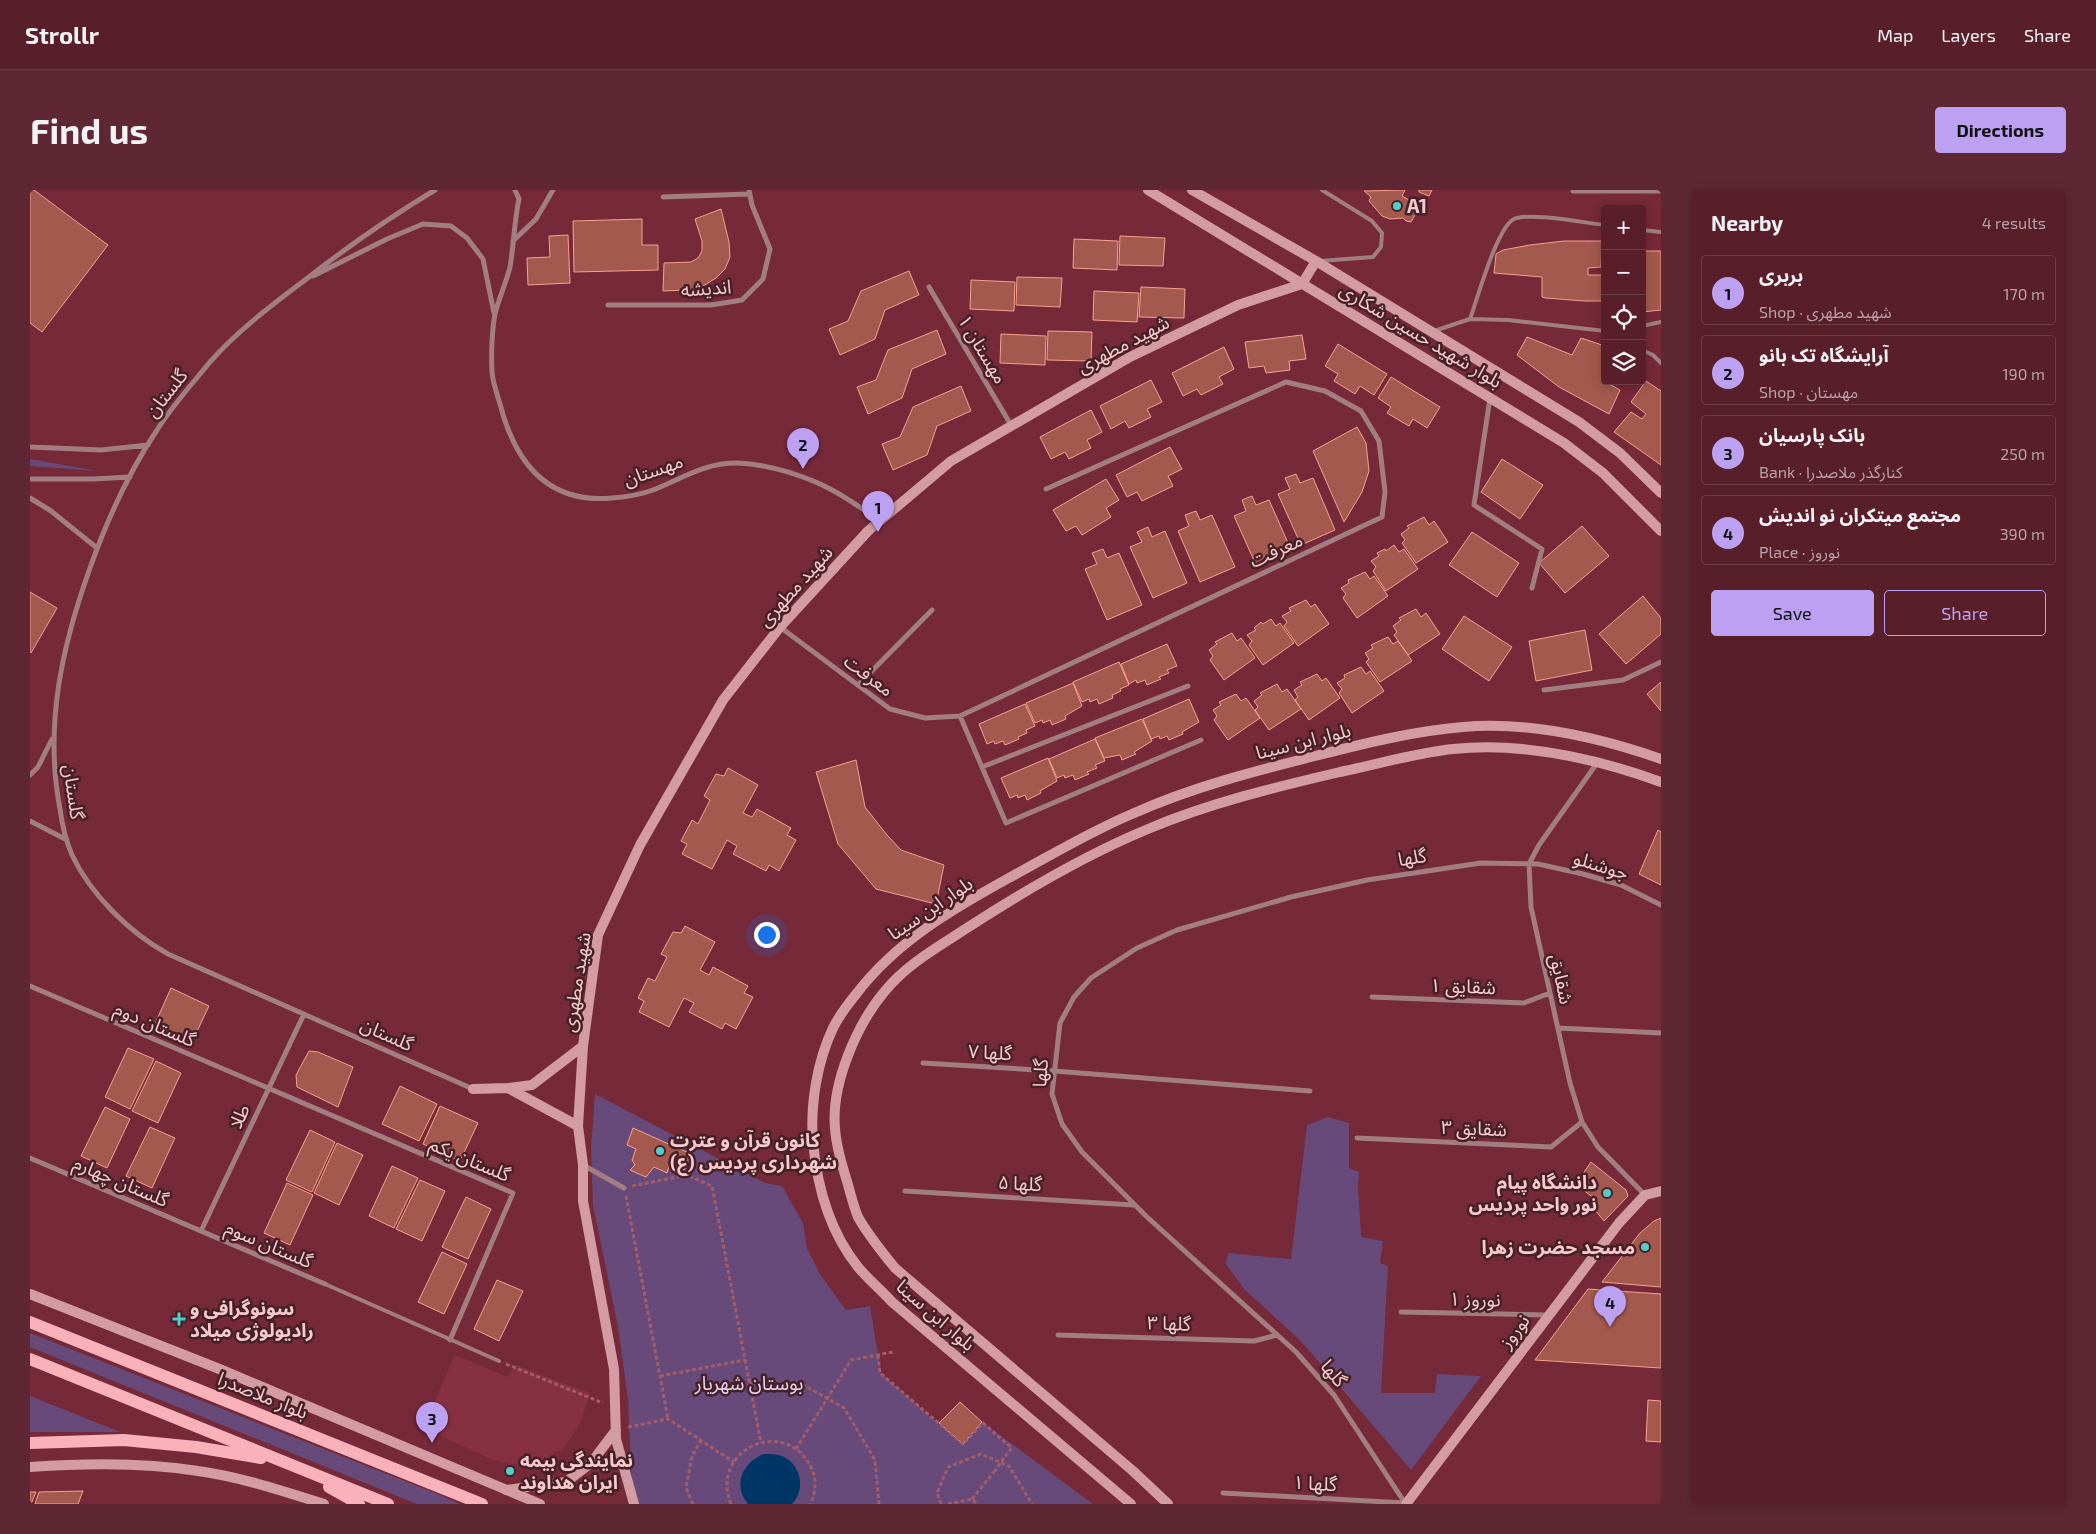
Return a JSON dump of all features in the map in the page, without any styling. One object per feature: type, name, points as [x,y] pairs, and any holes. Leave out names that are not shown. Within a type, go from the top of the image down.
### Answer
[{"type":"main road","name":"بلوار شهید حسین شکاری","points":[[1148,190],[1564,443],[1603,472],[1661,531]]},
{"type":"main road","name":"بلوار شهید حسین شکاری","points":[[1192,190],[1433,331],[1579,422],[1620,452],[1661,493]]},
{"type":"main road","points":[[1302,284],[1316,261]]},
{"type":"main road","name":"شهید مطهری","points":[[634,1504],[616,1439],[614,1370],[583,1202],[583,1165],[578,1126],[583,1046],[598,935],[640,845],[724,700],[780,627],[868,531],[951,461],[1130,357],[1238,305],[1302,284]]},
{"type":"main road","name":"بلوار ابن سینا","points":[[1131,1504],[892,1302],[857,1266],[842,1242],[820,1191],[815,1164],[811,1117],[822,1060],[833,1028],[847,1006],[872,974],[897,949],[973,898],[1076,841],[1131,814],[1218,782],[1367,744],[1432,731],[1464,727],[1521,727],[1555,732],[1605,742],[1661,759]]},
{"type":"main road","name":"بلوار ابن سینا","points":[[1168,1504],[1133,1471],[895,1268],[875,1244],[857,1215],[839,1154],[834,1126],[836,1098],[854,1039],[885,991],[908,967],[986,916],[1062,871],[1116,843],[1181,816],[1216,804],[1307,780],[1412,756],[1452,749],[1500,747],[1539,751],[1622,768],[1661,782]]},
{"type":"main road","points":[[473,1089],[532,1085],[583,1046]]},
{"type":"main road","points":[[508,1088],[578,1126]]},
{"type":"main road","points":[[1645,1195],[1661,1191]]},
{"type":"main road","name":"نوروز","points":[[1406,1503],[1620,1222],[1645,1195]]},
{"type":"main road","points":[[30,1294],[222,1370],[540,1504]]},
{"type":"main road","name":"بلوار ملاصدرا","points":[[30,1322],[482,1504]]},
{"type":"main road","points":[[30,1359],[388,1504]]},
{"type":"main road","points":[[506,1490],[566,1482],[591,1463],[616,1429]]},
{"type":"main road","points":[[30,1443],[124,1440],[196,1447],[285,1462],[359,1504]]},
{"type":"main road","points":[[30,1467],[102,1464],[200,1471],[269,1487],[324,1504]]},
{"type":"street","points":[[304,281],[391,216],[435,190]]},
{"type":"street","points":[[495,316],[510,266],[519,200],[515,190]]},
{"type":"street","points":[[512,242],[536,219],[552,190]]},
{"type":"street","points":[[1573,191],[1661,191]]},
{"type":"street","points":[[663,197],[749,192]]},
{"type":"street","name":"اندیشه","points":[[608,305],[711,305],[742,300],[763,279],[770,249],[749,192]]},
{"type":"street","points":[[304,281],[424,224],[451,226],[467,238],[483,259],[495,316]]},
{"type":"street","name":"گلستان","points":[[304,281],[242,329],[212,360],[176,404],[148,445],[130,477],[97,548],[70,627],[55,701],[53,736],[54,774],[63,826],[72,855],[88,881],[128,926],[147,942],[168,954],[473,1089]]},
{"type":"street","name":"مهستان ۱","points":[[928,288],[1012,426]]},
{"type":"street","name":"مهستان","points":[[495,316],[492,372],[504,420],[524,461],[536,476],[549,485],[567,494],[587,498],[630,496],[653,490],[688,473],[712,465],[737,463],[764,466],[831,489],[880,521]]},
{"type":"street","name":"معرفت","points":[[780,627],[890,709],[925,718],[960,716],[1382,517],[1385,492],[1379,441],[1361,411],[1325,391],[1286,382],[1046,489]]},
{"type":"street","points":[[1490,397],[1474,505],[1542,548],[1532,588]]},
{"type":"street","points":[[30,447],[101,450],[148,445]]},
{"type":"street","points":[[30,480],[93,480],[130,477]]},
{"type":"street","points":[[30,498],[51,511],[97,548]]},
{"type":"street","points":[[858,685],[932,610]]},
{"type":"street","points":[[1544,690],[1623,680],[1661,662]]},
{"type":"street","points":[[982,767],[1188,686]]},
{"type":"street","points":[[960,716],[1006,823],[1200,740]]},
{"type":"street","points":[[30,774],[38,767],[53,736]]},
{"type":"street","points":[[1529,864],[1539,845],[1597,763]]},
{"type":"street","points":[[30,821],[67,840]]},
{"type":"street","name":"گلها","points":[[1406,1503],[1334,1395],[1296,1352],[1133,1205],[1082,1152],[1062,1124],[1052,1094],[1060,1023],[1074,997],[1091,978],[1137,948],[1177,930],[1290,897],[1367,880],[1480,863],[1529,864]]},
{"type":"street","name":"جوشنلو","points":[[1529,864],[1583,874],[1621,885],[1661,905]]},
{"type":"street","name":"شقایق","points":[[1529,864],[1531,907],[1570,1083],[1582,1122],[1598,1147],[1645,1195]]},
{"type":"street","name":"گلستان دوم","points":[[30,986],[268,1089]]},
{"type":"street","name":"شقایق ۱","points":[[1372,997],[1524,1003],[1550,993]]},
{"type":"street","name":"طلا","points":[[201,1231],[304,1014]]},
{"type":"street","points":[[1558,1028],[1661,1033]]},
{"type":"street","name":"گلها ۷","points":[[923,1063],[1310,1091]]},
{"type":"street","name":"گلستان یکم","points":[[268,1089],[513,1194],[450,1340]]},
{"type":"street","name":"شقایق ۳","points":[[1357,1138],[1551,1146],[1582,1122]]},
{"type":"street","name":"گلستان چهارم","points":[[30,1158],[201,1231]]},
{"type":"street","points":[[583,1165],[624,1188]]},
{"type":"street","name":"گلها ۵","points":[[905,1191],[1133,1205]]},
{"type":"street","name":"گلستان سوم","points":[[201,1231],[324,1284]]},
{"type":"street","name":"نوروز ۱","points":[[1400,1312],[1548,1315]]},
{"type":"street","name":"گلها ۳","points":[[1058,1334],[1254,1341],[1278,1335]]},
{"type":"street","name":"گلها ۱","points":[[1223,1493],[1406,1503]]},
{"type":"lane","points":[[1316,261],[1373,257],[1381,247],[1382,233],[1372,221],[1322,190]]},
{"type":"lane","points":[[1470,320],[1495,249],[1506,225],[1521,217],[1601,225]]},
{"type":"lane","points":[[1646,230],[1661,232]]},
{"type":"lane","points":[[1433,331],[1470,320],[1508,320],[1601,331]]},
{"type":"lane","points":[[1646,325],[1661,322]]},
{"type":"lane","points":[[1646,352],[1653,355],[1661,363]]},
{"type":"lane","points":[[324,1284],[499,1362]]},
{"type":"path","points":[[668,1419],[624,1188],[687,1175],[712,1186],[761,1443]]},
{"type":"path","points":[[796,1449],[851,1360],[893,1352]]},
{"type":"path","points":[[878,1355],[880,1373],[963,1444],[983,1423],[1012,1448],[972,1499],[950,1503]]},
{"type":"path","points":[[660,1376],[745,1360]]},
{"type":"path","points":[[499,1362],[615,1408]]},
{"type":"path","points":[[750,1383],[802,1384],[844,1408],[875,1460],[879,1504]]},
{"type":"path","points":[[616,1429],[668,1419],[734,1462]]},
{"type":"path","points":[[693,1504],[686,1488],[692,1456],[701,1440]]},
{"type":"path","points":[[731,1504],[727,1495],[727,1480],[734,1462],[740,1453],[753,1445],[767,1441],[783,1443],[796,1449],[806,1459],[813,1471],[815,1485],[810,1504]]},
{"type":"path","points":[[941,1504],[937,1493],[948,1467],[981,1454],[1008,1466],[1032,1504]]},
{"type":"path","points":[[972,1499],[977,1504]]},
{"type":"shaded area","points":[[455,1355],[508,1377],[515,1365],[590,1393],[580,1423],[565,1447],[545,1459],[520,1465],[495,1461],[427,1430],[427,1418]]},
{"type":"green space","points":[[30,459],[98,471],[30,466]]},
{"type":"green space","name":"بوستان شهریار","points":[[595,1094],[765,1183],[782,1186],[803,1223],[807,1248],[819,1273],[846,1310],[870,1306],[881,1373],[962,1444],[982,1422],[1093,1504],[639,1504],[632,1485],[628,1399],[618,1327],[593,1205],[591,1148]]},
{"type":"green space","points":[[1328,1117],[1349,1123],[1349,1168],[1359,1172],[1361,1237],[1383,1241],[1380,1263],[1388,1266],[1381,1393],[1435,1393],[1437,1374],[1481,1376],[1411,1470],[1301,1341],[1244,1289],[1226,1264],[1228,1253],[1291,1259],[1307,1125]]},
{"type":"green space","points":[[30,1333],[460,1504],[417,1504],[30,1347]]},
{"type":"green space","points":[[30,1396],[120,1432],[30,1432]]},
{"type":"water","points":[[764,1454],[782,1456],[790,1461],[798,1472],[800,1478],[799,1492],[792,1504],[748,1504],[743,1497],[740,1482],[745,1468]]},
{"type":"building","points":[[30,190],[34,190],[108,245],[42,332],[30,323]]},
{"type":"building","name":"A1","points":[[1405,190],[1402,196],[1420,206],[1411,222],[1403,218],[1390,219],[1382,216],[1369,201],[1371,197],[1364,191]]},
{"type":"building","name":"A1","points":[[1419,190],[1432,190],[1429,196],[1419,192]]},
{"type":"building","points":[[721,209],[729,242],[730,257],[725,269],[716,278],[703,286],[688,290],[663,291],[664,263],[691,262],[698,258],[702,251],[702,241],[695,219]]},
{"type":"building","points":[[642,219],[642,245],[658,245],[658,270],[574,272],[573,221]]},
{"type":"building","points":[[568,235],[570,283],[528,285],[527,258],[550,257],[549,236]]},
{"type":"building","points":[[1120,236],[1165,238],[1163,266],[1119,265]]},
{"type":"building","points":[[1074,239],[1118,241],[1117,270],[1073,268]]},
{"type":"building","points":[[1564,241],[1601,241],[1601,267],[1588,268],[1588,275],[1601,275],[1601,301],[1542,297],[1542,277],[1494,273],[1496,254],[1503,250]]},
{"type":"building","points":[[1646,251],[1661,251],[1661,310],[1646,312]]},
{"type":"building","points":[[909,271],[919,295],[885,310],[875,339],[840,355],[829,329],[848,321],[861,291]]},
{"type":"building","points":[[1017,277],[1062,278],[1060,307],[1016,305]]},
{"type":"building","points":[[971,280],[1015,282],[1014,311],[970,309]]},
{"type":"building","points":[[1141,287],[1185,289],[1184,318],[1139,317]]},
{"type":"building","points":[[1094,291],[1139,293],[1137,322],[1093,320]]},
{"type":"building","points":[[937,330],[946,354],[912,369],[902,398],[868,414],[857,387],[876,380],[888,350]]},
{"type":"building","points":[[1048,331],[1092,332],[1091,361],[1047,360]]},
{"type":"building","points":[[1001,334],[1046,336],[1045,365],[1000,363]]},
{"type":"building","points":[[1302,335],[1306,359],[1289,361],[1290,370],[1266,373],[1264,366],[1249,368],[1245,342]]},
{"type":"building","points":[[1527,337],[1572,355],[1581,338],[1601,345],[1601,385],[1611,385],[1620,390],[1609,414],[1559,387],[1517,355]]},
{"type":"building","points":[[1338,344],[1387,374],[1374,395],[1360,386],[1355,394],[1334,381],[1338,374],[1325,366]]},
{"type":"building","points":[[1224,347],[1234,369],[1219,377],[1223,384],[1201,395],[1197,389],[1183,396],[1172,373]]},
{"type":"building","points":[[1391,377],[1440,407],[1427,428],[1413,419],[1409,426],[1387,413],[1391,407],[1378,398]]},
{"type":"building","points":[[1151,380],[1162,402],[1147,409],[1151,417],[1129,428],[1125,421],[1111,429],[1100,406]]},
{"type":"building","points":[[1646,381],[1661,391],[1661,465],[1614,432],[1631,412],[1642,419],[1646,414],[1631,402],[1643,385],[1646,385]]},
{"type":"building","points":[[961,386],[971,411],[937,426],[927,455],[893,470],[882,444],[900,437],[913,407]]},
{"type":"building","points":[[1091,410],[1102,432],[1087,440],[1091,448],[1069,459],[1065,452],[1051,459],[1040,437]]},
{"type":"building","points":[[1357,427],[1366,443],[1369,471],[1362,492],[1344,522],[1313,451]]},
{"type":"building","points":[[1170,447],[1182,469],[1168,476],[1173,486],[1142,501],[1137,492],[1127,497],[1116,475]]},
{"type":"building","points":[[1502,459],[1543,485],[1520,519],[1481,492]]},
{"type":"building","points":[[1296,474],[1300,483],[1313,478],[1335,530],[1301,545],[1278,494],[1290,489],[1285,478]]},
{"type":"building","points":[[1106,479],[1119,500],[1106,508],[1111,517],[1082,535],[1076,526],[1066,531],[1053,510]]},
{"type":"building","points":[[1252,496],[1256,505],[1269,500],[1292,552],[1257,567],[1234,516],[1246,511],[1242,500]]},
{"type":"building","points":[[1196,511],[1200,520],[1212,515],[1235,567],[1200,582],[1178,531],[1189,526],[1185,515]]},
{"type":"building","points":[[1424,517],[1429,525],[1434,521],[1448,542],[1416,563],[1402,543],[1405,540],[1401,534],[1409,528],[1407,526]]},
{"type":"building","points":[[1582,526],[1609,556],[1565,593],[1539,563]]},
{"type":"building","points":[[1148,527],[1152,537],[1165,531],[1187,583],[1153,598],[1130,547],[1142,542],[1137,532]]},
{"type":"building","points":[[1472,532],[1519,563],[1497,597],[1449,565]]},
{"type":"building","points":[[1394,545],[1399,552],[1404,549],[1418,569],[1386,591],[1373,571],[1376,567],[1371,561],[1379,556],[1377,553],[1385,549],[1386,551]]},
{"type":"building","points":[[1103,549],[1107,558],[1119,553],[1142,605],[1107,620],[1085,569],[1097,564],[1092,553]]},
{"type":"building","points":[[1365,572],[1370,579],[1374,576],[1388,596],[1357,618],[1343,598],[1346,594],[1341,588],[1349,583],[1348,580]]},
{"type":"building","points":[[30,592],[57,608],[31,653],[30,652]]},
{"type":"building","points":[[1643,596],[1661,618],[1661,634],[1626,664],[1599,634]]},
{"type":"building","points":[[1306,600],[1311,607],[1315,604],[1329,624],[1298,646],[1284,626],[1287,622],[1282,616],[1291,611],[1289,608]]},
{"type":"building","points":[[1416,609],[1421,617],[1426,613],[1440,634],[1408,655],[1394,635],[1397,632],[1393,626],[1401,620],[1399,618]]},
{"type":"building","points":[[1464,616],[1512,647],[1489,681],[1442,649]]},
{"type":"building","points":[[1271,619],[1276,626],[1280,623],[1294,643],[1263,665],[1249,645],[1252,641],[1247,635],[1256,630],[1254,628],[1261,622],[1263,624]]},
{"type":"building","points":[[1585,630],[1592,670],[1536,681],[1529,641]]},
{"type":"building","points":[[1232,633],[1237,641],[1241,638],[1255,658],[1224,680],[1210,660],[1213,656],[1209,650],[1217,644],[1215,642]]},
{"type":"building","points":[[1388,637],[1393,644],[1398,641],[1412,661],[1380,682],[1366,662],[1369,659],[1365,653],[1373,648],[1371,645]]},
{"type":"building","points":[[1167,644],[1177,666],[1167,670],[1169,673],[1159,677],[1161,679],[1147,685],[1145,680],[1137,683],[1136,680],[1129,684],[1121,664]]},
{"type":"building","points":[[1119,662],[1129,685],[1112,695],[1113,698],[1099,704],[1097,699],[1090,702],[1089,699],[1082,702],[1073,682]]},
{"type":"building","points":[[1361,667],[1366,674],[1370,671],[1384,691],[1352,713],[1339,693],[1342,689],[1337,683],[1345,678],[1344,675]]},
{"type":"building","points":[[1317,674],[1322,681],[1326,678],[1340,698],[1309,720],[1295,700],[1298,697],[1294,690],[1302,685],[1300,682]]},
{"type":"building","points":[[1661,682],[1661,711],[1647,694]]},
{"type":"building","points":[[1073,683],[1082,706],[1065,716],[1066,719],[1052,725],[1050,720],[1043,723],[1042,720],[1035,723],[1026,703]]},
{"type":"building","points":[[1277,684],[1282,692],[1287,689],[1301,709],[1269,730],[1255,710],[1258,707],[1254,701],[1262,695],[1260,693]]},
{"type":"building","points":[[1236,694],[1241,701],[1246,698],[1260,718],[1228,740],[1214,720],[1217,716],[1213,710],[1221,705],[1219,702]]},
{"type":"building","points":[[1189,699],[1199,722],[1182,732],[1183,734],[1169,740],[1167,736],[1160,739],[1159,736],[1151,739],[1143,719]]},
{"type":"building","points":[[1025,704],[1035,726],[1026,730],[1027,733],[1018,737],[1019,739],[1005,745],[1003,741],[995,744],[994,741],[987,744],[979,724]]},
{"type":"building","points":[[1142,719],[1152,741],[1134,752],[1136,754],[1122,760],[1120,755],[1104,758],[1095,738]]},
{"type":"building","points":[[1095,739],[1105,761],[1095,765],[1097,768],[1087,772],[1089,774],[1075,780],[1073,775],[1065,778],[1064,775],[1057,778],[1049,759]]},
{"type":"building","points":[[1048,758],[1057,781],[1040,791],[1041,793],[1027,800],[1025,795],[1018,798],[1017,795],[1010,798],[1001,778]]},
{"type":"building","points":[[856,760],[865,807],[887,835],[901,850],[944,865],[936,904],[876,889],[838,844],[816,772]]},
{"type":"building","points":[[728,768],[758,785],[743,813],[752,817],[757,809],[791,828],[787,835],[796,840],[779,871],[769,865],[766,871],[733,854],[737,846],[727,840],[712,869],[682,854],[687,844],[681,841],[692,820],[698,824],[710,800],[704,796],[716,774],[724,776]]},
{"type":"building","points":[[1658,830],[1661,832],[1661,885],[1639,874]]},
{"type":"building","points":[[685,926],[715,942],[700,970],[709,975],[713,967],[748,986],[744,993],[753,997],[736,1029],[725,1023],[722,1029],[689,1012],[694,1003],[684,998],[669,1027],[639,1012],[644,1001],[638,998],[648,978],[655,981],[667,957],[661,954],[673,932],[681,933]]},
{"type":"building","points":[[171,988],[209,1006],[191,1044],[154,1026]]},
{"type":"building","points":[[128,1048],[154,1059],[130,1109],[105,1097]]},
{"type":"building","points":[[309,1051],[318,1052],[353,1067],[338,1107],[297,1087],[296,1075]]},
{"type":"building","points":[[156,1061],[181,1073],[158,1123],[132,1111]]},
{"type":"building","points":[[400,1086],[437,1104],[419,1141],[382,1124]]},
{"type":"building","points":[[440,1106],[478,1123],[460,1161],[423,1144]]},
{"type":"building","points":[[105,1107],[130,1119],[107,1168],[81,1156]]},
{"type":"building","points":[[150,1127],[175,1138],[152,1188],[126,1176]]},
{"type":"building","name":"کانون قرآن و عترت (ع) شهرداری پردیس","points":[[633,1128],[691,1154],[684,1170],[670,1163],[667,1173],[654,1167],[646,1177],[630,1170],[635,1165],[632,1160],[636,1149],[627,1145]]},
{"type":"building","points":[[310,1130],[335,1142],[312,1192],[286,1180]]},
{"type":"building","points":[[337,1143],[363,1155],[339,1205],[314,1193]]},
{"type":"building","name":"دانشگاه پیام نور واحد پردیس","points":[[1591,1162],[1626,1190],[1628,1196],[1604,1221],[1595,1210],[1596,1200],[1576,1184]]},
{"type":"building","points":[[392,1166],[418,1178],[394,1228],[369,1216]]},
{"type":"building","points":[[420,1180],[445,1191],[422,1241],[396,1229]]},
{"type":"building","points":[[287,1183],[313,1195],[290,1245],[264,1233]]},
{"type":"building","points":[[466,1197],[491,1209],[468,1259],[442,1247]]},
{"type":"building","name":"مسجد حضرت زهرا","points":[[1661,1218],[1661,1287],[1602,1282],[1640,1233],[1654,1221]]},
{"type":"building","points":[[442,1252],[467,1264],[444,1314],[418,1302]]},
{"type":"building","points":[[497,1280],[523,1291],[499,1341],[474,1329]]},
{"type":"building","points":[[1588,1289],[1661,1294],[1661,1368],[1535,1360]]},
{"type":"building","points":[[1648,1400],[1661,1401],[1661,1442],[1646,1441]]},
{"type":"building","points":[[960,1402],[982,1422],[963,1444],[939,1423]]},
{"type":"building","points":[[83,1491],[78,1504],[35,1504],[39,1492]]},
{"type":"building","points":[[30,1492],[36,1492],[31,1504],[30,1504]]},
{"type":"place","name":"A1","points":[[1397,206]]},
{"type":"place","name":"آرایشگاه تک بانو","points":[[803,469]]},
{"type":"place","name":"بربری","points":[[878,532]]},
{"type":"place","name":"کانون قرآن و عترت (ع) شهرداری پردیس","points":[[660,1151]]},
{"type":"place","name":"دانشگاه پیام نور واحد پردیس","points":[[1607,1193]]},
{"type":"place","name":"مسجد حضرت زهرا","points":[[1645,1247]]},
{"type":"place","name":"سونوگرافی و رادیولوژی میلاد","points":[[179,1319]]},
{"type":"place","name":"مجتمع میتکران نو اندیش","points":[[1610,1327]]},
{"type":"place","name":"بانک پارسیان","points":[[432,1443]]},
{"type":"place","name":"نمایندگی بیمه ایران هداوند","points":[[510,1471]]}]
